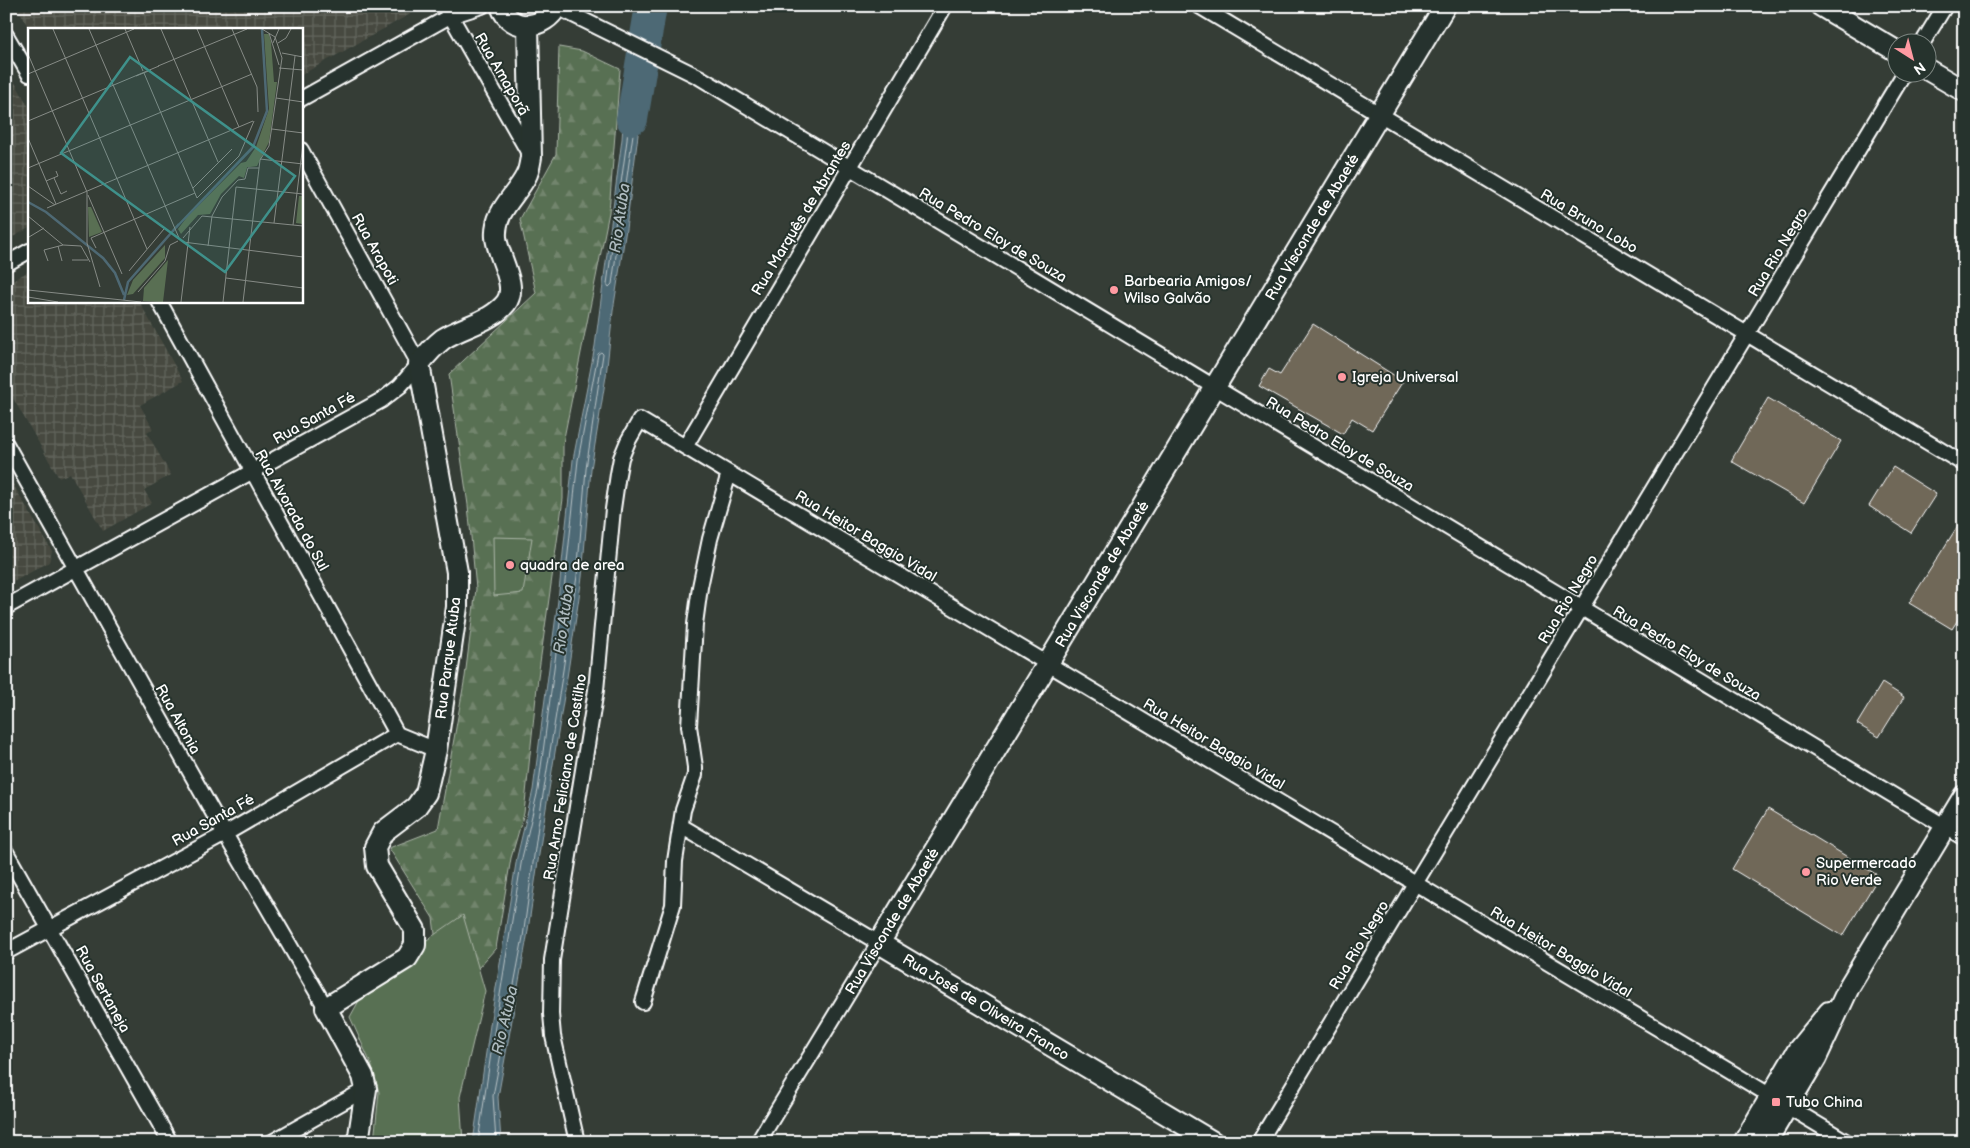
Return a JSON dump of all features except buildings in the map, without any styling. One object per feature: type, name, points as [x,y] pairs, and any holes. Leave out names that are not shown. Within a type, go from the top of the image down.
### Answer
[{"type":"street","points":[[302,98],[447,11],[482,6]]},
{"type":"street","points":[[501,6],[509,18],[528,26],[545,21],[557,7]]},
{"type":"street","name":"Rua Marquês de Abrantes","points":[[685,447],[945,6]]},
{"type":"street","name":"Rua Bruno Lobo","points":[[1198,6],[1964,464]]},
{"type":"street","name":"Rua Visconde de Abaeté","points":[[758,1142],[1445,6]]},
{"type":"street","points":[[1822,6],[1888,46]]},
{"type":"street","points":[[1929,32],[1945,6]]},
{"type":"street","name":"Rua Pedro Eloy de Souza","points":[[557,7],[699,77],[1964,838]]},
{"type":"street","name":"Rua Amaporã","points":[[447,11],[531,158]]},
{"type":"street","points":[[419,364],[444,339],[498,311],[508,301],[510,287],[496,237],[498,219],[505,205],[527,175],[531,158],[528,26]]},
{"type":"street","points":[[6,36],[28,72]]},
{"type":"street","points":[[1938,76],[1964,92]]},
{"type":"street","name":"Rua Rio Negro","points":[[1259,1142],[1899,82]]},
{"type":"street","name":"Rua Arapoti","points":[[302,152],[419,364]]},
{"type":"street","points":[[6,264],[28,252]]},
{"type":"street","name":"Rua Alvorada do Sul","points":[[160,302],[396,734]]},
{"type":"street","name":"Rua Santa Fé","points":[[6,606],[382,400],[400,386],[419,364]]},
{"type":"street","name":"Rua Parque Atuba","points":[[326,1008],[408,958],[415,945],[415,930],[377,866],[375,847],[383,832],[416,807],[426,793],[436,750],[457,607],[458,572],[419,364]]},
{"type":"street","name":"Rua Heitor Baggio Vidal","points":[[640,420],[1847,1142]]},
{"type":"street","name":"Rua Arno Feliciano de Castilho","points":[[577,1142],[553,1036],[551,1014],[552,960],[592,723],[618,474],[621,458],[640,420]]},
{"type":"street","name":"Rua Altonia","points":[[6,444],[225,834],[326,1008]]},
{"type":"street","points":[[643,1002],[673,905],[681,826],[686,798],[695,775],[696,768],[689,726],[692,663],[700,587],[710,539],[730,473]]},
{"type":"street","points":[[396,734],[436,750]]},
{"type":"street","name":"Rua Santa Fé","points":[[6,952],[49,927],[225,834],[396,734]]},
{"type":"street","points":[[1744,1142],[1816,1058],[1850,984],[1964,796]]},
{"type":"street","name":"Rua José de Oliveira Franco","points":[[681,826],[1213,1142]]},
{"type":"street","name":"Rua Sertaneja","points":[[6,852],[170,1142]]},
{"type":"street","points":[[326,1008],[363,1076],[366,1089],[358,1142]]},
{"type":"street","points":[[272,1142],[366,1089]]},
{"type":"street","points":[[1766,1142],[1779,1101]]},
{"type":"shaded area","points":[[17,6],[420,6],[421,8],[302,74],[302,28],[28,28]]},
{"type":"shaded area","points":[[6,67],[28,105],[28,229],[6,241]]},
{"type":"shaded area","points":[[28,272],[28,302],[140,302],[183,381],[140,405],[153,429],[147,433],[171,475],[144,490],[152,503],[103,531],[70,473],[59,478],[6,386],[6,284]]},
{"type":"shaded area","points":[[6,472],[52,551],[49,562],[6,586]]},
{"type":"green space","points":[[559,47],[582,51],[620,69],[609,212],[563,443],[563,499],[538,677],[524,813],[511,858],[496,948],[444,1006],[433,918],[389,848],[438,829],[465,677],[476,589],[468,505],[449,374],[536,293],[520,219],[556,154]]},
{"type":"green space","name":"quadra de area","points":[[493,537],[532,538],[523,593],[494,596]]},
{"type":"green space","points":[[463,915],[485,991],[460,1097],[463,1142],[374,1142],[379,1092],[371,1064],[350,1017],[361,997],[424,942]]},
{"type":"water","points":[[627,66],[645,80],[626,229],[613,311],[606,376],[591,469],[582,577],[527,937],[498,1097],[501,1142],[473,1142],[517,857],[533,790],[558,600],[573,460],[595,346],[622,139]]},
{"type":"waterway","name":"Rio Atuba","points":[[632,119],[651,6]]},
{"type":"place","name":"Barbearia Amigos/ Wilso Galvão","points":[[1114,290]]},
{"type":"place","name":"Igreja Universal","points":[[1342,377]]},
{"type":"place","name":"quadra de area","points":[[510,565]]},
{"type":"place","name":"Supermercado Rio Verde","points":[[1806,872]]},
{"type":"place","name":"Tubo China","points":[[1776,1102]]}]
